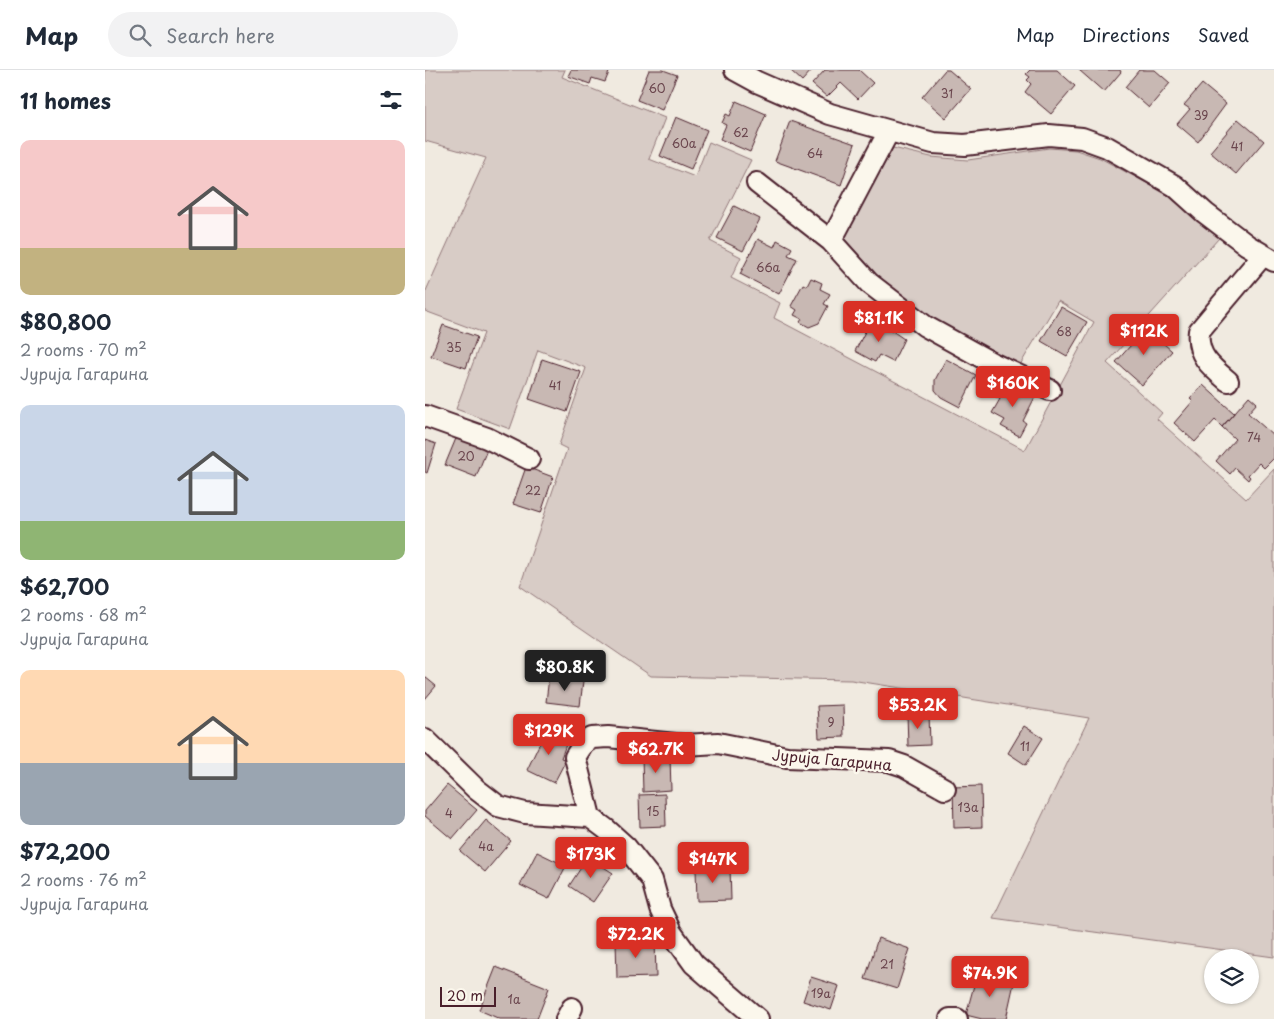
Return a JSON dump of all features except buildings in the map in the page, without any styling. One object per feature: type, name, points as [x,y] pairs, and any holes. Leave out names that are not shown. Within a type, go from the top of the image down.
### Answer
[{"type":"street","points":[[735,70],[772,90],[830,114],[933,143],[965,145],[1049,135],[1081,138],[1107,147],[1175,186],[1205,213],[1268,258],[1199,331],[1199,344],[1204,358],[1228,381]]},
{"type":"street","points":[[831,242],[889,131]]},
{"type":"street","points":[[757,183],[831,242],[869,283],[925,326],[991,363],[1050,390]]},
{"type":"street","points":[[425,416],[487,438],[529,459]]},
{"type":"street","name":"Јурија Гагарина","points":[[590,817],[575,757],[584,743],[593,738],[608,737],[685,745],[718,743],[787,756],[889,760],[945,788]]},
{"type":"street","points":[[425,739],[476,788],[498,806],[525,813],[590,817],[626,847],[652,880],[660,909],[671,932],[694,964],[758,1019]]},
{"type":"street","points":[[950,1019],[957,1019]]},
{"type":"shaded area","points":[[425,70],[565,70],[562,77],[665,118],[649,159],[695,177],[709,142],[751,160],[710,241],[741,257],[731,278],[780,303],[774,318],[1025,450],[1094,322],[1058,301],[1020,365],[931,317],[876,274],[844,238],[893,148],[931,157],[968,160],[1049,148],[1076,150],[1100,158],[1165,193],[1219,238],[1107,363],[1162,413],[1157,419],[1246,499],[1274,469],[1274,957],[1259,955],[1259,949],[1216,949],[993,918],[1089,718],[851,680],[651,676],[520,586],[567,449],[559,445],[586,368],[538,350],[510,429],[456,409],[484,333],[425,311],[425,293],[486,158],[425,141]]}]
